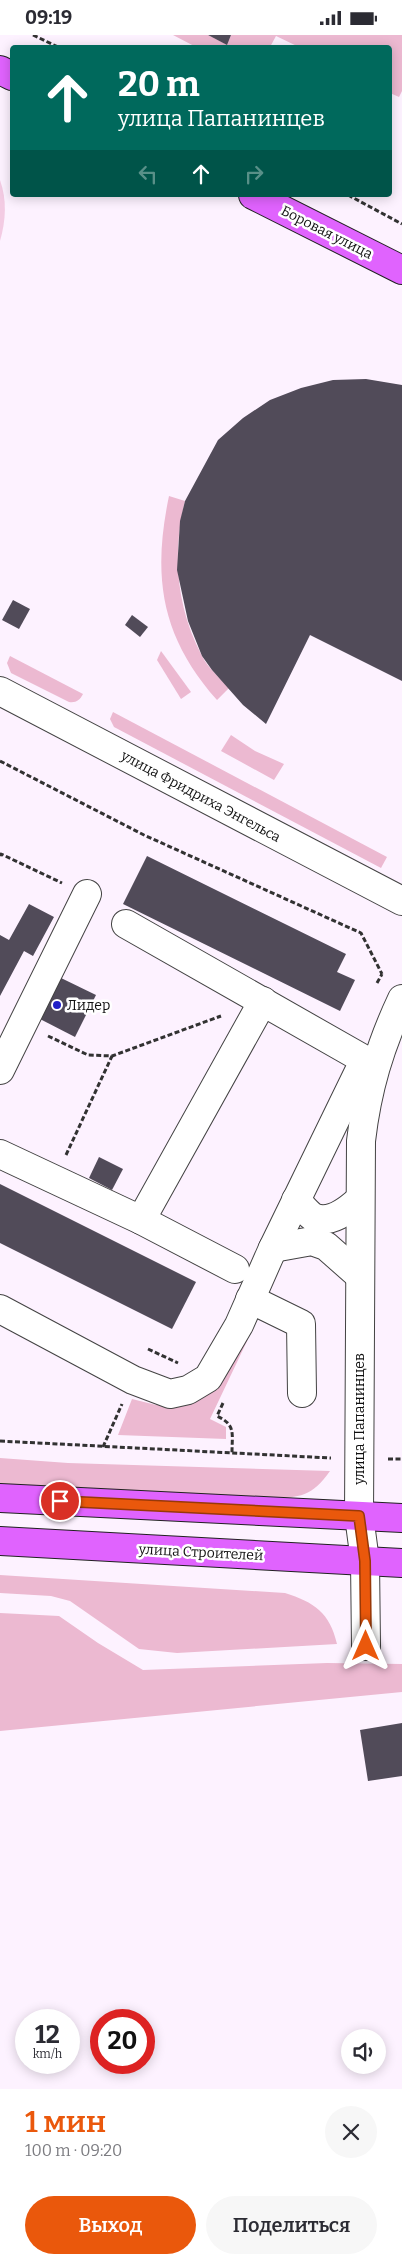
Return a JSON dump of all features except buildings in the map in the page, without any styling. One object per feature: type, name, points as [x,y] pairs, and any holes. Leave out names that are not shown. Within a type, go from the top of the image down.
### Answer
[{"type":"main road","name":"Боровая улица","points":[[257,197],[402,270]]},
{"type":"main road","points":[[0,1498],[402,1518]]},
{"type":"main road","name":"улица Строителей","points":[[0,1541],[402,1563]]},
{"type":"street","name":"улица Фридриха Энгельса","points":[[0,691],[402,901]]},
{"type":"street","points":[[0,1070],[87,894]]},
{"type":"street","points":[[126,924],[365,1060]]},
{"type":"street","points":[[142,1220],[263,1001]]},
{"type":"street","name":"улица Папанинцев","points":[[0,1309],[133,1380],[170,1394],[188,1391],[208,1378],[240,1325],[273,1248],[365,1060],[396,1010]]},
{"type":"street","name":"улица Папанинцев","points":[[366,1646],[365,1561],[359,1516],[359,1200],[361,1141],[366,1099],[375,1065],[396,1010]]},
{"type":"street","points":[[0,1154],[142,1220],[235,1269]]},
{"type":"street","points":[[296,1200],[314,1217],[328,1218],[343,1214],[359,1200]]},
{"type":"street","points":[[273,1248],[312,1241],[326,1246],[360,1276]]},
{"type":"street","points":[[250,1299],[301,1324],[302,1393]]},
{"type":"path","points":[[33,35],[54,45]]},
{"type":"path","points":[[352,197],[402,224]]},
{"type":"path","points":[[0,761],[144,835],[361,933],[382,974]]},
{"type":"path","points":[[0,856],[1,854],[87,894]]},
{"type":"path","points":[[23,1025],[88,1055],[112,1056],[263,1001]]},
{"type":"path","points":[[54,1180],[112,1056]]},
{"type":"path","points":[[102,1447],[125,1397]]},
{"type":"path","points":[[0,1441],[339,1458]]},
{"type":"path","points":[[385,1459],[402,1459]]},
{"type":"shaded area","points":[[173,35],[208,35],[226,44],[231,35],[402,35],[402,91],[399,97],[392,94],[392,45],[295,45],[276,36],[271,45],[192,45]]},
{"type":"shaded area","points":[[0,180],[5,210],[0,241]]},
{"type":"shaded area","points":[[169,496],[185,501],[181,521],[178,560],[179,580],[187,618],[202,656],[211,669],[229,688],[217,700],[183,653],[166,605],[162,580],[161,553]]},
{"type":"shaded area","points":[[161,651],[191,692],[181,699],[157,660]]},
{"type":"shaded area","points":[[10,656],[83,694],[81,698],[74,702],[69,702],[11,673],[7,663]]},
{"type":"shaded area","points":[[113,712],[387,857],[381,868],[114,727],[110,719]]},
{"type":"shaded area","points":[[231,735],[255,751],[284,764],[274,780],[221,751]]},
{"type":"shaded area","points":[[241,1337],[248,1339],[210,1419],[226,1427],[226,1439],[118,1435],[132,1399],[156,1405],[173,1406]]},
{"type":"shaded area","points":[[0,1458],[68,1463],[330,1471],[317,1486],[305,1494],[271,1499],[0,1485]]},
{"type":"shaded area","points":[[0,1575],[285,1593],[304,1600],[319,1610],[330,1624],[337,1644],[177,1653],[139,1649],[70,1601],[51,1596],[0,1593]]},
{"type":"shaded area","points":[[0,1613],[59,1616],[98,1643],[143,1670],[327,1663],[402,1664],[402,1692],[0,1731]]},
{"type":"place","name":"Лидер","points":[[57,1005]]},
{"type":"route","points":[[60,1501],[359,1516],[365,1561],[366,1646]]}]
